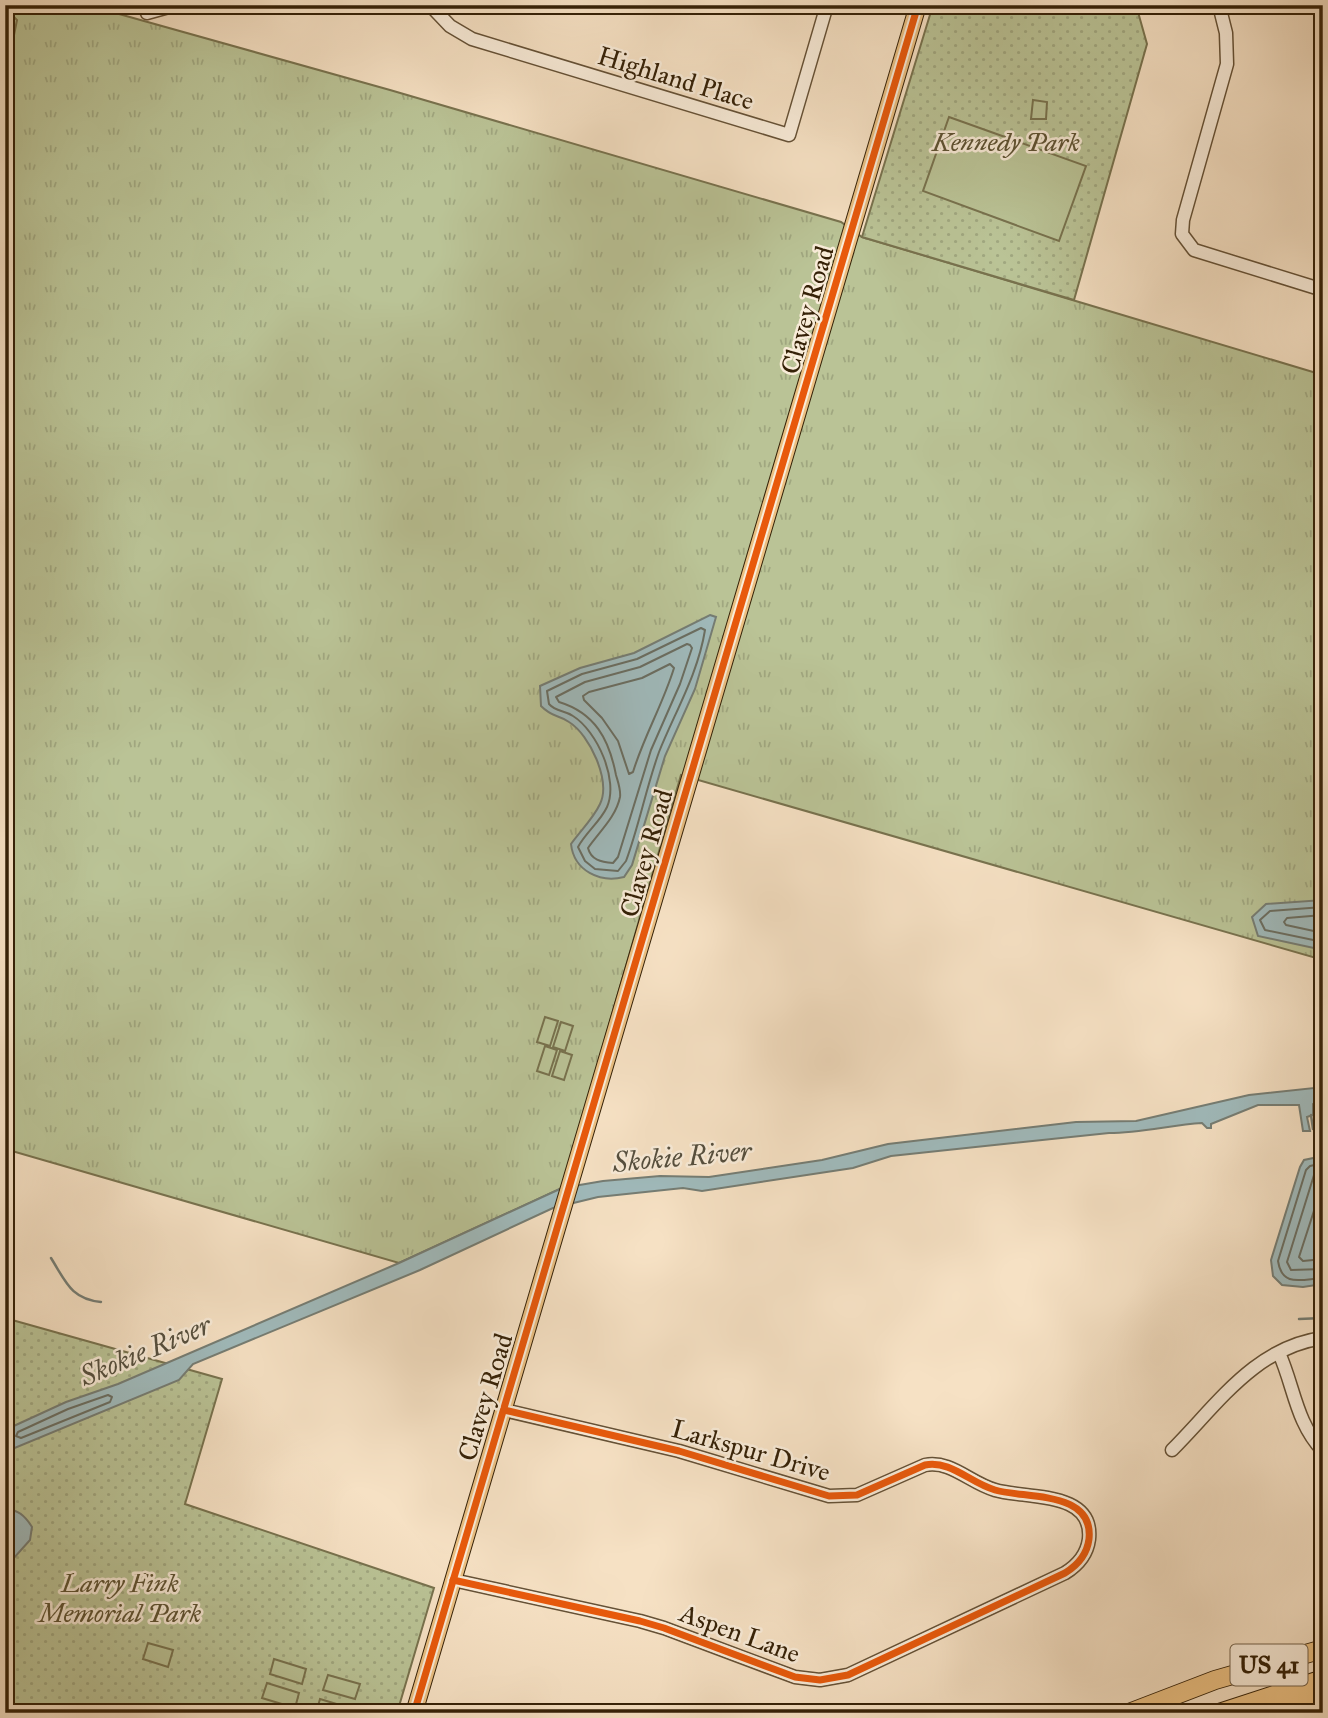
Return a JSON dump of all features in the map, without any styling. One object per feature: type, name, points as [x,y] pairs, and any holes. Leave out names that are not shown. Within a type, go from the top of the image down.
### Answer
[{"type":"highway","points":[[1215,1680],[1261,1658],[1323,1637]]},
{"type":"highway","name":"US 41","points":[[1129,1713],[1215,1680],[1323,1649]]},
{"type":"highway","name":"US 41","points":[[1219,1713],[1323,1679]]},
{"type":"highway","points":[[1246,1713],[1323,1693]]},
{"type":"main road","name":"Clavey Road","points":[[414,1713],[918,5]]},
{"type":"street","points":[[147,13],[176,5]]},
{"type":"street","name":"Highland Place","points":[[430,5],[450,26],[472,39],[789,135],[827,5]]},
{"type":"street","points":[[1219,5],[1227,33],[1227,64],[1183,220],[1182,234],[1194,250],[1323,290]]},
{"type":"street","points":[[1172,1450],[1240,1377],[1259,1363],[1296,1344],[1323,1338]]},
{"type":"street","points":[[1279,1353],[1301,1420],[1323,1451]]},
{"type":"street","name":"Larkspur Drive","points":[[504,1410],[679,1451],[830,1496],[857,1495],[925,1465],[936,1463],[947,1465],[991,1489],[1059,1500]]},
{"type":"street","name":"Aspen Lane","points":[[453,1580],[664,1628],[795,1677],[820,1680],[848,1675],[1075,1567],[1086,1551],[1088,1526],[1076,1508],[1059,1500]]},
{"type":"green space","points":[[5,5],[87,5],[390,90],[841,222],[862,237],[1323,375],[1323,960],[681,775],[562,1188],[399,1263],[5,1149]]},
{"type":"green space","name":"Kennedy Park","points":[[933,5],[1136,5],[1147,44],[1074,300],[862,237]]},
{"type":"green space","points":[[5,15],[13,16],[17,20],[13,40],[8,43],[12,46],[5,69]]},
{"type":"green space","points":[[1033,100],[1047,102],[1046,119],[1031,119]]},
{"type":"green space","points":[[949,117],[1086,166],[1059,241],[923,191]]},
{"type":"green space","points":[[545,1017],[558,1021],[550,1046],[537,1042]]},
{"type":"green space","points":[[561,1022],[573,1026],[565,1051],[553,1047]]},
{"type":"green space","points":[[545,1046],[557,1050],[549,1075],[537,1071]]},
{"type":"green space","points":[[560,1051],[572,1055],[564,1080],[552,1076]]},
{"type":"green space","name":"Larry Fink Memorial Park","points":[[5,1318],[222,1379],[185,1504],[434,1588],[397,1713],[5,1713]]},
{"type":"green space","points":[[148,1643],[173,1650],[168,1667],[143,1659]]},
{"type":"green space","points":[[274,1659],[306,1669],[302,1684],[270,1674]]},
{"type":"green space","points":[[328,1675],[360,1684],[355,1699],[323,1690]]},
{"type":"green space","points":[[267,1683],[299,1693],[295,1708],[262,1698]]},
{"type":"green space","points":[[320,1699],[353,1709],[352,1713],[316,1713]]},
{"type":"water","points":[[710,615],[716,617],[695,689],[665,756],[632,865],[624,877],[606,878],[590,873],[577,861],[571,844],[600,804],[603,794],[601,771],[591,748],[577,728],[541,706],[540,686],[580,668],[634,653]]},
{"type":"water","points":[[1323,900],[1323,950],[1258,936],[1252,917],[1266,904]]},
{"type":"water","points":[[1323,1087],[1323,1102],[1313,1104],[1313,1115],[1307,1117],[1310,1131],[1303,1131],[1299,1105],[1258,1105],[1211,1124],[1211,1128],[1202,1123],[1190,1124],[891,1156],[853,1168],[702,1191],[683,1188],[598,1197],[553,1208],[420,1270],[193,1364],[179,1380],[5,1452],[5,1430],[399,1263],[562,1188],[660,1176],[709,1177],[822,1160],[888,1144],[1076,1122],[1136,1121],[1249,1095]]},
{"type":"water","points":[[1323,1156],[1323,1284],[1303,1287],[1282,1285],[1273,1276],[1271,1260],[1300,1167],[1304,1160]]},
{"type":"water","points":[[5,1510],[14,1510],[21,1514],[32,1527],[30,1540],[5,1568]]},
{"type":"waterway","points":[[1311,1115],[1313,1129]]},
{"type":"waterway","points":[[51,1258],[70,1288],[83,1297],[101,1302]]},
{"type":"waterway","points":[[1299,1319],[1323,1318]]},
{"type":"cycle path","points":[[414,1713],[918,5]]},
{"type":"cycle path","points":[[453,1580],[640,1621],[795,1677],[820,1680],[848,1675],[1065,1573],[1081,1559],[1088,1545],[1088,1523],[1081,1512],[1069,1504],[995,1490],[943,1466],[925,1465],[857,1495],[829,1496],[679,1451],[504,1410]]},
{"type":"water label","name":"Skokie River","points":[[682,1156]]},
{"type":"water label","name":"Skokie River","points":[[145,1350]]}]
